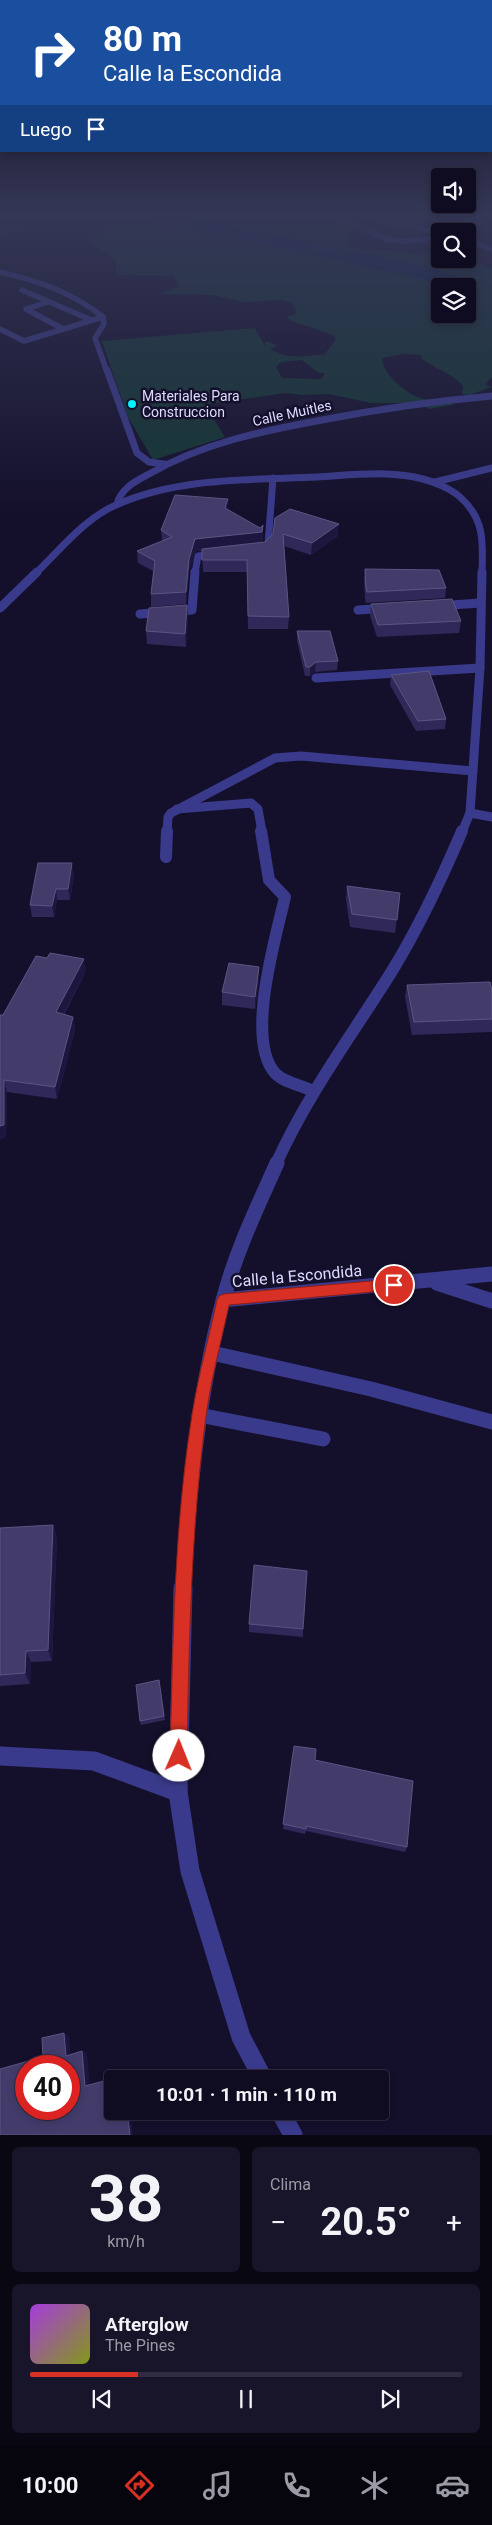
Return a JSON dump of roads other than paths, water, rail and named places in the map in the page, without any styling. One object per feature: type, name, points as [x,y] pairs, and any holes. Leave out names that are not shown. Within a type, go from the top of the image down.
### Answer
[{"type":"street","points":[[36,314],[63,329]]},
{"type":"street","points":[[76,314],[91,320]]},
{"type":"street","points":[[100,314],[104,317],[104,324],[95,338],[137,453],[149,462],[164,464]]},
{"type":"street","points":[[0,328],[24,341],[104,317]]},
{"type":"street","name":"Calle Muitles","points":[[116,504],[119,495],[129,486],[164,464],[205,447],[278,428],[388,408],[492,396]]},
{"type":"street","points":[[435,482],[492,468]]},
{"type":"street","points":[[0,608],[99,513],[116,504],[167,488],[273,478],[379,474],[411,476],[435,482],[459,496],[473,510],[488,537],[480,603],[480,668],[473,746],[470,813],[443,875],[393,969],[313,1091],[292,1128],[246,1234],[224,1300],[199,1415],[188,1526],[181,1630],[178,1792],[190,1871],[241,2037],[258,2070]]},
{"type":"street","points":[[249,552],[264,550],[268,545],[273,478]]},
{"type":"street","points":[[140,614],[192,610],[196,559],[204,555],[231,553]]},
{"type":"street","points":[[424,606],[480,603]]},
{"type":"street","points":[[358,610],[396,608]]},
{"type":"street","points":[[316,678],[480,668]]},
{"type":"street","points":[[166,857],[168,817],[176,809],[275,758],[290,756],[473,771]]},
{"type":"street","points":[[176,809],[246,803],[251,803],[258,809],[269,880],[271,884],[281,891],[284,897],[261,1013],[262,1049],[267,1063],[276,1074],[313,1091]]},
{"type":"street","points":[[470,813],[492,817]]},
{"type":"street","name":"Calle la Escondida","points":[[224,1300],[492,1274]]},
{"type":"street","points":[[432,1281],[492,1301]]},
{"type":"street","points":[[212,1353],[371,1389],[492,1422]]},
{"type":"street","points":[[199,1415],[323,1439]]},
{"type":"street","points":[[0,1756],[94,1761],[178,1792]]},
{"type":"street","points":[[285,2120],[293,2135]]},
{"type":"place","name":"Materiales Para Construccion","points":[[132,404]]}]
